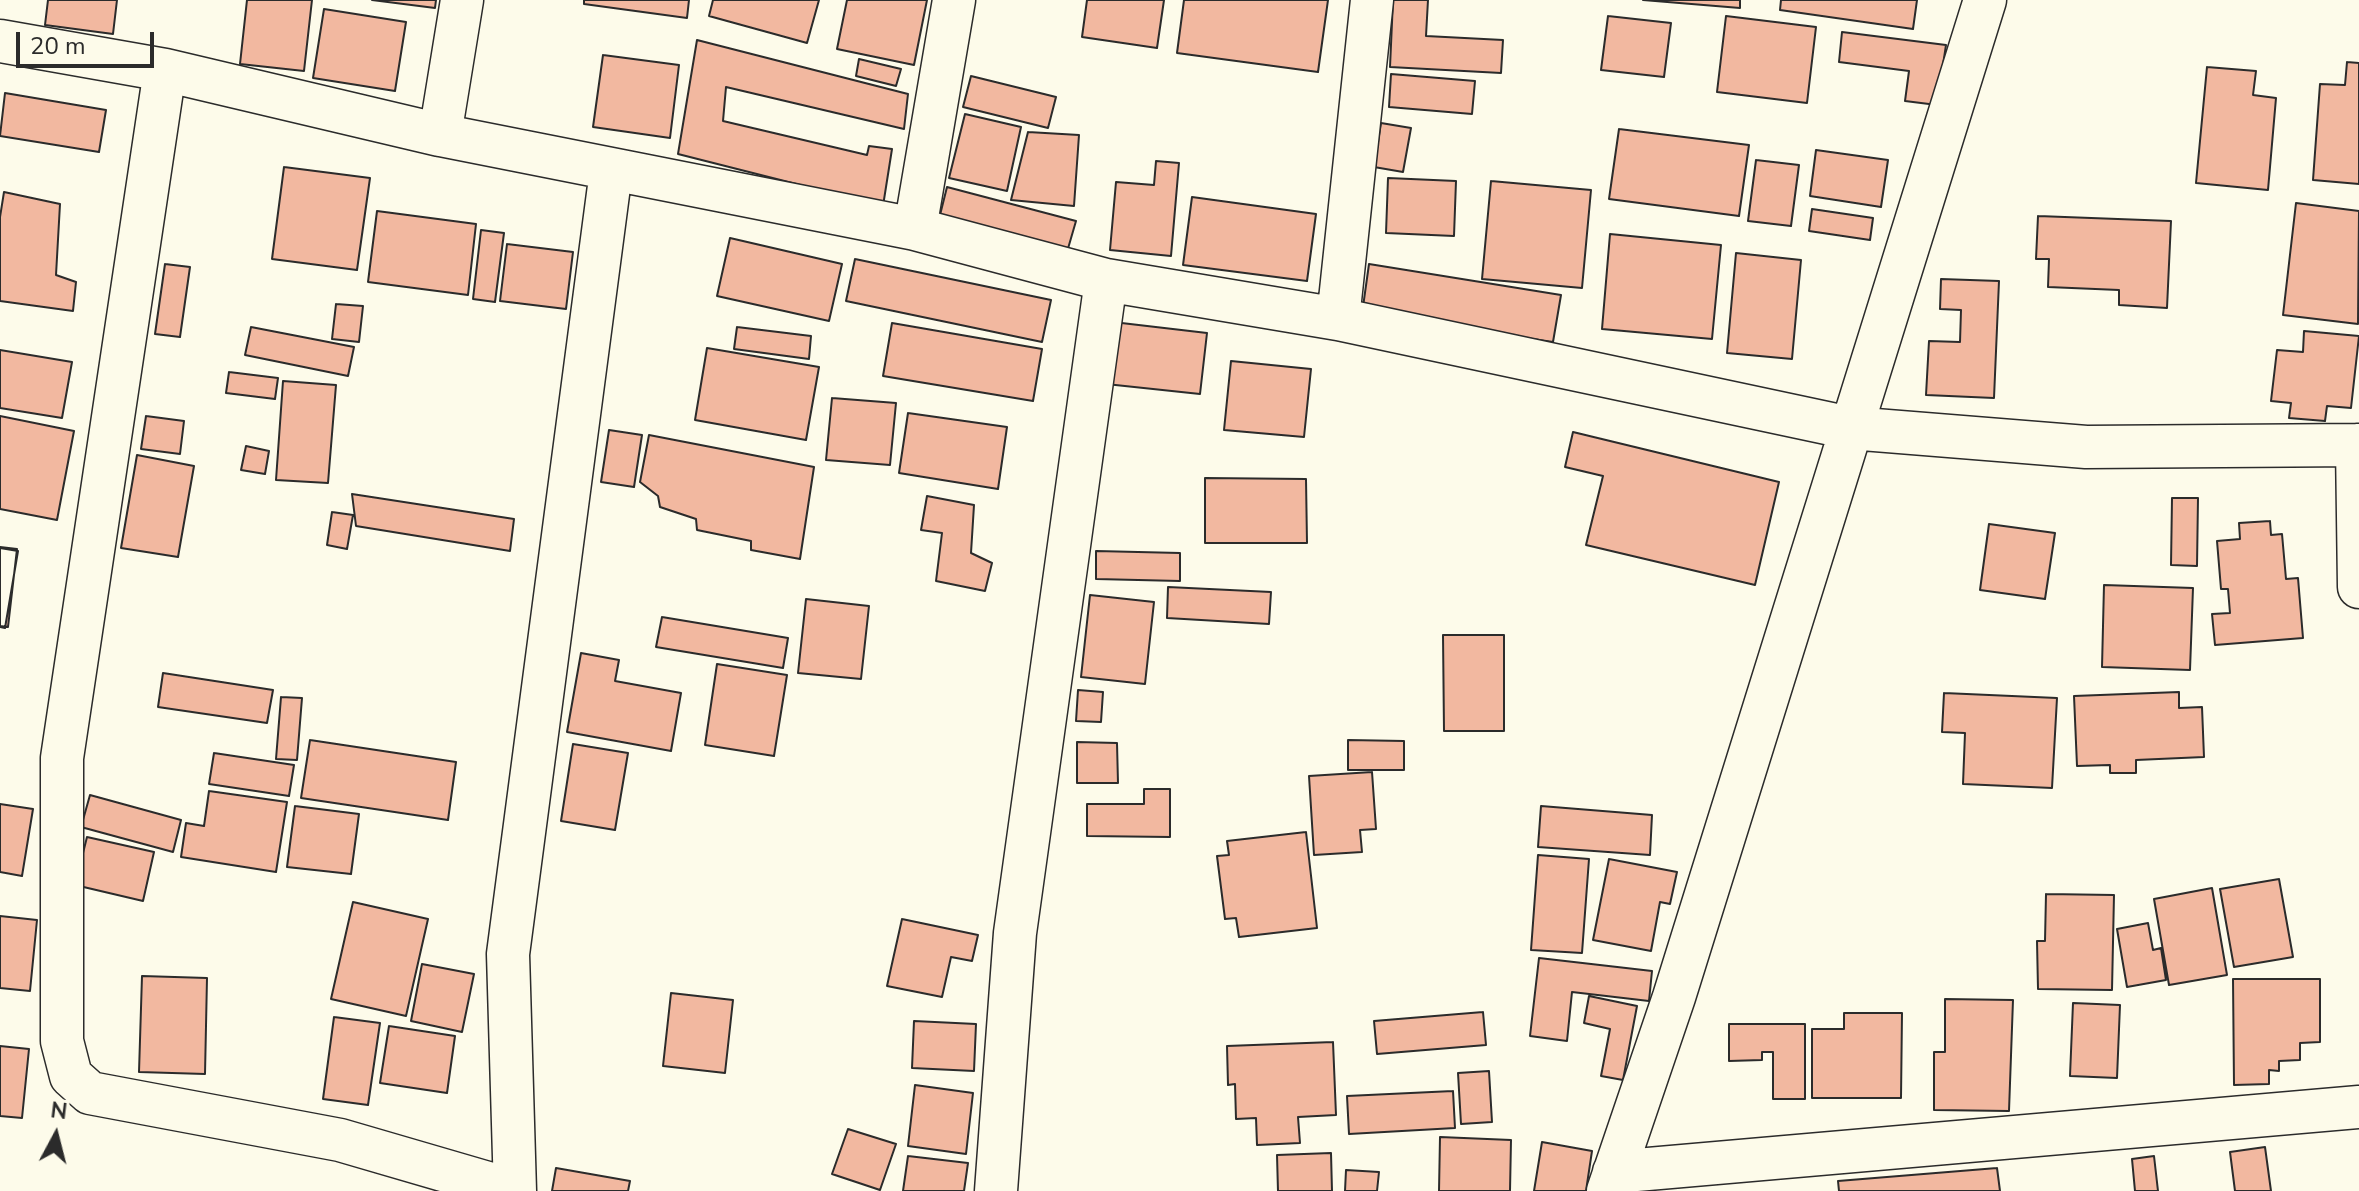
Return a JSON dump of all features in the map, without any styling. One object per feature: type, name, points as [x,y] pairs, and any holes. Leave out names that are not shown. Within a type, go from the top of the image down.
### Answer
[{"type":"street","points":[[440,135],[462,0]]},
{"type":"street","points":[[915,229],[954,0]]},
{"type":"street","points":[[1338,319],[1372,0]]},
{"type":"street","points":[[1985,0],[1679,982],[1611,1182],[2359,1107]]},
{"type":"street","points":[[0,41],[165,70],[440,135],[915,229],[1106,280],[1338,319],[1850,428],[2086,447],[2358,445],[2359,587]]},
{"type":"street","points":[[165,70],[62,758],[62,1041],[71,1076],[90,1093],[340,1140],[515,1191],[508,954],[611,171]]},
{"type":"street","points":[[996,1191],[1015,933],[1106,280]]},
{"type":"building","points":[[48,0],[117,0],[113,34],[45,25]]},
{"type":"building","points":[[247,0],[312,0],[304,71],[240,64]]},
{"type":"building","points":[[372,0],[436,0],[435,8]]},
{"type":"building","points":[[584,0],[689,0],[687,18],[584,4]]},
{"type":"building","points":[[713,0],[819,0],[807,43],[709,16]]},
{"type":"building","points":[[847,0],[927,0],[914,65],[837,49]]},
{"type":"building","points":[[1087,0],[1164,0],[1157,48],[1082,37]]},
{"type":"building","points":[[1184,0],[1328,0],[1318,72],[1177,53]]},
{"type":"building","points":[[1393,0],[1428,0],[1426,36],[1503,40],[1501,73],[1390,67]]},
{"type":"building","points":[[1643,0],[1740,0],[1740,8]]},
{"type":"building","points":[[1781,0],[1917,0],[1913,29],[1780,10]]},
{"type":"building","points":[[324,9],[406,22],[395,91],[313,78]]},
{"type":"building","points":[[1608,16],[1671,23],[1664,77],[1601,70]]},
{"type":"building","points":[[1726,16],[1816,27],[1807,103],[1717,92]]},
{"type":"building","points":[[1842,32],[1946,45],[1937,105],[1905,101],[1909,71],[1839,62]]},
{"type":"building","points":[[697,40],[908,94],[904,129],[726,87],[723,121],[867,155],[869,146],[892,149],[883,206],[678,154]]},
{"type":"building","points":[[603,55],[679,65],[670,138],[593,127]]},
{"type":"building","points":[[859,59],[901,69],[896,86],[856,76]]},
{"type":"building","points":[[2347,62],[2359,63],[2359,184],[2313,180],[2320,84],[2345,85]]},
{"type":"building","points":[[2207,67],[2256,71],[2253,95],[2276,98],[2268,190],[2196,183]]},
{"type":"building","points":[[1391,74],[1475,81],[1472,114],[1389,107]]},
{"type":"building","points":[[971,76],[1056,97],[1048,128],[963,107]]},
{"type":"building","points":[[5,93],[106,110],[99,152],[0,136]]},
{"type":"building","points":[[965,114],[1021,127],[1007,191],[949,178]]},
{"type":"building","points":[[1381,123],[1411,128],[1403,172],[1374,167]]},
{"type":"building","points":[[1619,129],[1749,145],[1739,216],[1609,199]]},
{"type":"building","points":[[1028,132],[1079,135],[1074,206],[1011,200]]},
{"type":"building","points":[[1816,150],[1888,160],[1881,207],[1810,196]]},
{"type":"building","points":[[1756,160],[1799,165],[1791,226],[1748,221]]},
{"type":"building","points":[[1156,161],[1179,163],[1171,256],[1110,250],[1116,182],[1154,185]]},
{"type":"building","points":[[284,167],[370,178],[357,270],[272,259]]},
{"type":"building","points":[[1388,178],[1456,181],[1454,236],[1386,233]]},
{"type":"building","points":[[1491,181],[1591,190],[1582,288],[1482,279]]},
{"type":"building","points":[[947,187],[1076,221],[1067,252],[939,219]]},
{"type":"building","points":[[4,192],[60,204],[56,275],[76,282],[73,311],[0,301],[0,217]]},
{"type":"building","points":[[1192,197],[1316,214],[1307,281],[1183,265]]},
{"type":"building","points":[[2296,203],[2359,211],[2358,324],[2283,315]]},
{"type":"building","points":[[1812,209],[1873,218],[1870,240],[1809,231]]},
{"type":"building","points":[[377,211],[476,224],[468,295],[368,282]]},
{"type":"building","points":[[2038,216],[2171,221],[2167,308],[2119,305],[2119,290],[2048,287],[2049,259],[2036,259]]},
{"type":"building","points":[[481,230],[504,233],[495,302],[473,299]]},
{"type":"building","points":[[1610,234],[1721,245],[1712,339],[1602,329]]},
{"type":"building","points":[[730,238],[842,264],[829,321],[717,296]]},
{"type":"building","points":[[507,244],[573,252],[566,309],[500,301]]},
{"type":"building","points":[[1736,253],[1801,260],[1792,359],[1727,353]]},
{"type":"building","points":[[855,259],[1051,300],[1042,342],[846,301]]},
{"type":"building","points":[[165,264],[190,267],[180,337],[155,334]]},
{"type":"building","points":[[1369,264],[1561,295],[1553,342],[1362,314]]},
{"type":"building","points":[[1941,279],[1999,281],[1994,398],[1926,395],[1929,341],[1960,342],[1961,310],[1940,309]]},
{"type":"building","points":[[336,304],[363,306],[359,342],[332,339]]},
{"type":"building","points":[[1113,322],[1207,333],[1200,394],[1106,384]]},
{"type":"building","points":[[892,323],[1042,349],[1033,401],[883,376]]},
{"type":"building","points":[[251,327],[354,347],[348,376],[245,355]]},
{"type":"building","points":[[737,327],[811,336],[809,359],[734,349]]},
{"type":"building","points":[[2304,331],[2359,336],[2351,408],[2327,406],[2325,421],[2289,418],[2291,403],[2271,401],[2277,350],[2303,352]]},
{"type":"building","points":[[707,348],[819,367],[806,440],[695,420]]},
{"type":"building","points":[[0,350],[72,362],[62,418],[0,408]]},
{"type":"building","points":[[1231,361],[1311,369],[1304,437],[1224,430]]},
{"type":"building","points":[[229,372],[278,378],[275,399],[226,393]]},
{"type":"building","points":[[283,381],[336,385],[328,483],[276,480]]},
{"type":"building","points":[[832,398],[896,403],[890,465],[826,460]]},
{"type":"building","points":[[908,413],[1007,427],[998,489],[899,473]]},
{"type":"building","points":[[0,416],[74,431],[57,520],[0,509]]},
{"type":"building","points":[[146,416],[184,421],[180,454],[141,449]]},
{"type":"building","points":[[609,430],[642,435],[634,487],[601,482]]},
{"type":"building","points":[[1573,432],[1779,482],[1755,585],[1586,545],[1603,476],[1565,467]]},
{"type":"building","points":[[649,435],[814,467],[800,559],[751,550],[751,541],[697,530],[696,519],[660,507],[658,496],[640,482]]},
{"type":"building","points":[[246,446],[269,451],[265,474],[241,470]]},
{"type":"building","points":[[137,455],[194,466],[178,557],[121,548]]},
{"type":"building","points":[[1205,478],[1306,479],[1307,543],[1205,543]]},
{"type":"building","points":[[352,494],[514,519],[510,551],[356,526]]},
{"type":"building","points":[[927,496],[974,505],[971,553],[992,563],[985,591],[936,581],[942,533],[921,530]]},
{"type":"building","points":[[2172,498],[2198,498],[2197,566],[2171,565]]},
{"type":"building","points":[[332,512],[353,515],[347,549],[327,545]]},
{"type":"building","points":[[2270,521],[2271,535],[2282,534],[2286,579],[2298,578],[2303,638],[2215,645],[2212,614],[2230,613],[2228,589],[2221,589],[2217,541],[2240,539],[2239,523]]},
{"type":"building","points":[[1989,524],[2055,533],[2045,599],[1980,590]]},
{"type":"building","points":[[0,547],[17,549],[8,627],[0,626]]},
{"type":"building","points":[[0,548],[18,551],[5,628],[0,627]]},
{"type":"building","points":[[1096,551],[1180,553],[1180,581],[1096,579]]},
{"type":"building","points":[[2104,585],[2193,588],[2190,670],[2102,667]]},
{"type":"building","points":[[1168,587],[1271,592],[1269,624],[1167,618]]},
{"type":"building","points":[[1090,595],[1154,602],[1145,684],[1081,677]]},
{"type":"building","points":[[806,599],[869,606],[861,679],[798,673]]},
{"type":"building","points":[[662,617],[788,638],[783,668],[656,647]]},
{"type":"building","points":[[1443,635],[1504,635],[1504,731],[1444,731]]},
{"type":"building","points":[[581,653],[619,660],[615,681],[681,693],[671,751],[567,732]]},
{"type":"building","points":[[717,664],[787,675],[774,756],[705,745]]},
{"type":"building","points":[[163,673],[273,690],[267,723],[158,707]]},
{"type":"building","points":[[1078,690],[1103,692],[1101,722],[1076,721]]},
{"type":"building","points":[[2179,692],[2179,708],[2202,707],[2204,757],[2136,760],[2136,773],[2110,773],[2110,765],[2077,766],[2074,696]]},
{"type":"building","points":[[1944,693],[2057,698],[2052,788],[1963,784],[1965,733],[1942,732]]},
{"type":"building","points":[[281,697],[302,698],[297,760],[276,759]]},
{"type":"building","points":[[310,740],[456,762],[448,820],[301,798]]},
{"type":"building","points":[[1348,740],[1404,741],[1404,770],[1348,770]]},
{"type":"building","points":[[1077,742],[1117,743],[1118,783],[1077,783]]},
{"type":"building","points":[[573,744],[628,753],[615,830],[561,821]]},
{"type":"building","points":[[214,753],[294,765],[289,796],[209,784]]},
{"type":"building","points":[[1372,772],[1376,829],[1360,830],[1362,852],[1314,855],[1309,776]]},
{"type":"building","points":[[1144,789],[1170,789],[1170,837],[1087,836],[1087,804],[1144,804]]},
{"type":"building","points":[[209,791],[287,802],[276,872],[181,857],[186,823],[204,826]]},
{"type":"building","points":[[90,795],[181,820],[173,852],[81,827]]},
{"type":"building","points":[[0,804],[33,809],[22,876],[0,872]]},
{"type":"building","points":[[295,806],[359,814],[351,874],[287,867]]},
{"type":"building","points":[[1541,806],[1652,815],[1650,855],[1538,847]]},
{"type":"building","points":[[1306,832],[1317,928],[1239,937],[1236,918],[1225,919],[1217,856],[1229,855],[1227,841]]},
{"type":"building","points":[[87,837],[154,852],[143,901],[75,885]]},
{"type":"building","points":[[1538,855],[1589,859],[1582,953],[1531,950]]},
{"type":"building","points":[[1609,859],[1677,872],[1670,904],[1660,902],[1651,951],[1593,940]]},
{"type":"building","points":[[2279,879],[2293,957],[2234,967],[2220,889]]},
{"type":"building","points":[[2212,888],[2227,975],[2169,985],[2154,899]]},
{"type":"building","points":[[2046,894],[2114,895],[2112,990],[2038,989],[2037,941],[2045,941]]},
{"type":"building","points":[[353,902],[428,919],[406,1016],[331,999]]},
{"type":"building","points":[[0,916],[37,920],[30,991],[0,988]]},
{"type":"building","points":[[902,919],[978,935],[972,961],[951,957],[942,997],[887,986]]},
{"type":"building","points":[[2148,923],[2153,950],[2161,948],[2166,980],[2127,987],[2117,929]]},
{"type":"building","points":[[1539,958],[1652,971],[1649,1001],[1572,992],[1567,1041],[1530,1036]]},
{"type":"building","points":[[422,964],[474,974],[462,1032],[411,1021]]},
{"type":"building","points":[[142,976],[207,978],[205,1074],[139,1072]]},
{"type":"building","points":[[2233,979],[2320,979],[2320,1042],[2300,1043],[2300,1060],[2279,1061],[2279,1071],[2269,1070],[2269,1084],[2234,1085]]},
{"type":"building","points":[[671,993],[733,1000],[725,1073],[663,1066]]},
{"type":"building","points":[[1589,996],[1637,1006],[1623,1080],[1601,1076],[1610,1029],[1584,1023]]},
{"type":"building","points":[[1945,999],[2013,1000],[2009,1111],[1934,1110],[1934,1052],[1945,1052]]},
{"type":"building","points":[[2073,1003],[2120,1005],[2117,1078],[2070,1076]]},
{"type":"building","points":[[1483,1012],[1486,1045],[1377,1054],[1374,1021]]},
{"type":"building","points":[[1844,1013],[1902,1013],[1901,1098],[1812,1098],[1812,1029],[1844,1029]]},
{"type":"building","points":[[334,1017],[380,1023],[368,1105],[323,1099]]},
{"type":"building","points":[[914,1021],[976,1024],[974,1071],[912,1068]]},
{"type":"building","points":[[1729,1024],[1805,1024],[1805,1099],[1773,1099],[1773,1052],[1762,1052],[1762,1060],[1729,1061]]},
{"type":"building","points":[[389,1026],[455,1036],[447,1093],[380,1083]]},
{"type":"building","points":[[1333,1042],[1336,1115],[1298,1117],[1300,1143],[1257,1145],[1256,1118],[1236,1119],[1235,1084],[1228,1085],[1227,1046]]},
{"type":"building","points":[[0,1046],[29,1049],[22,1118],[0,1116]]},
{"type":"building","points":[[1489,1071],[1492,1122],[1461,1124],[1458,1073]]},
{"type":"building","points":[[915,1085],[973,1093],[966,1154],[908,1146]]},
{"type":"building","points":[[1453,1091],[1455,1128],[1349,1134],[1347,1096]]},
{"type":"building","points":[[848,1129],[896,1144],[880,1190],[832,1174]]},
{"type":"building","points":[[1440,1137],[1511,1140],[1510,1191],[1439,1191]]},
{"type":"building","points":[[1542,1142],[1592,1151],[1586,1191],[1534,1191]]},
{"type":"building","points":[[2265,1147],[2271,1191],[2235,1191],[2230,1152]]},
{"type":"building","points":[[1331,1153],[1332,1191],[1278,1191],[1277,1155]]},
{"type":"building","points":[[908,1156],[968,1163],[964,1191],[903,1191]]},
{"type":"building","points":[[2154,1156],[2158,1191],[2135,1191],[2132,1159]]},
{"type":"building","points":[[556,1168],[630,1181],[628,1191],[552,1191]]},
{"type":"building","points":[[1997,1168],[2000,1191],[1839,1191],[1838,1181]]},
{"type":"building","points":[[1346,1170],[1379,1172],[1377,1191],[1345,1191]]}]
